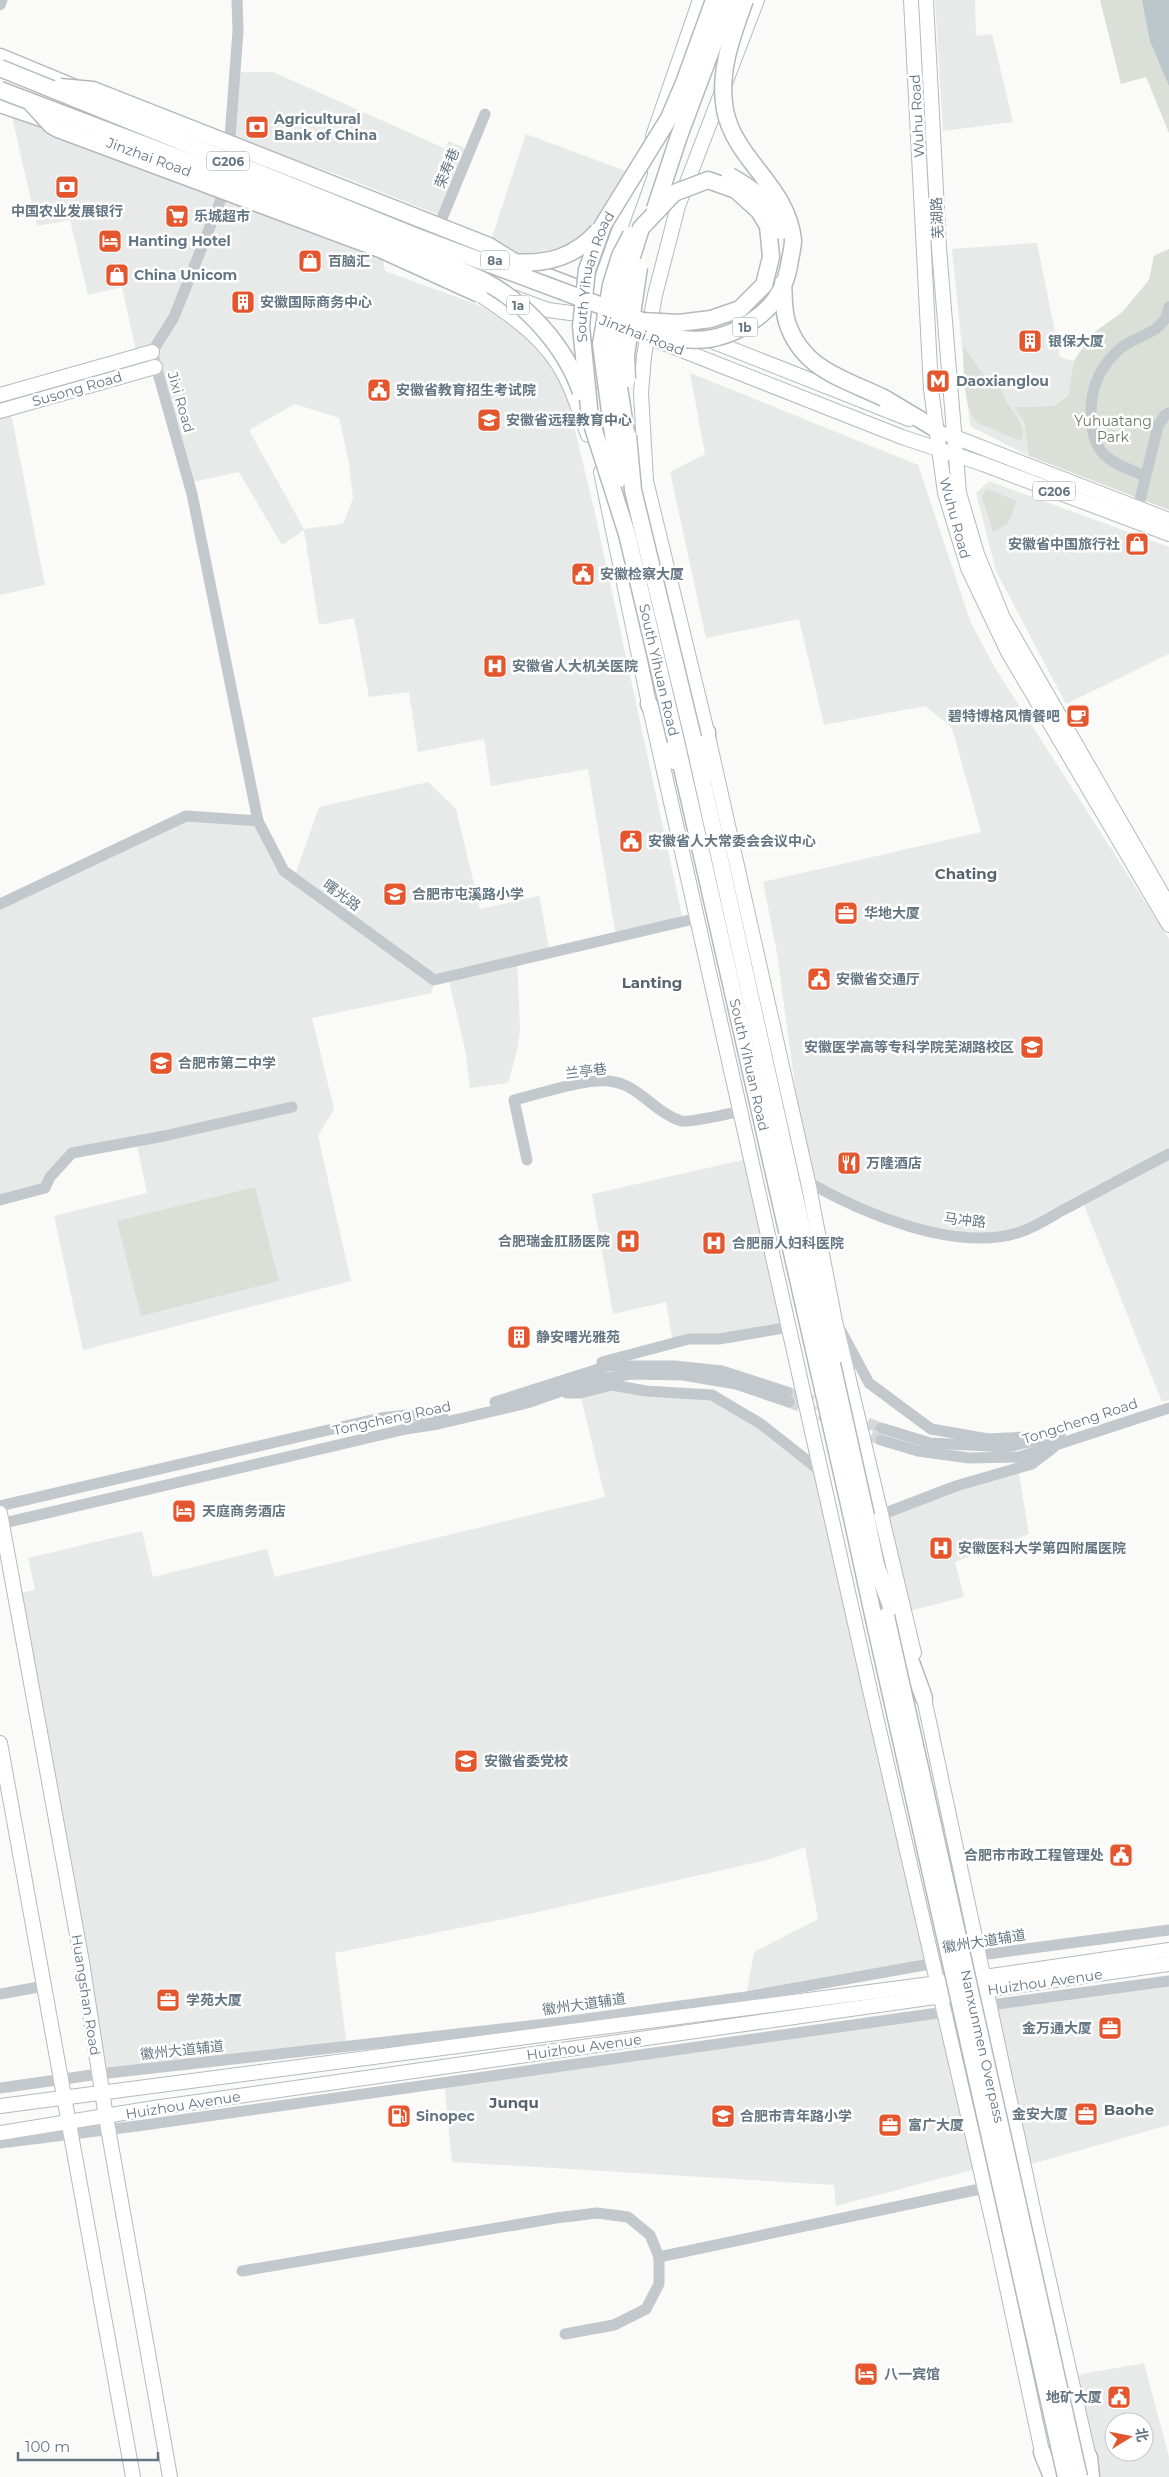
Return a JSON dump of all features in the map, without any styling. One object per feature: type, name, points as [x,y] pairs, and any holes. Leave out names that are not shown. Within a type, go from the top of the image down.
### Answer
[{"type":"highway","name":"South Yihuan Road","points":[[714,0],[684,83],[669,118],[603,226],[587,270],[581,326],[590,418],[627,534],[824,1363]]},
{"type":"highway","name":"South Yihuan Road","points":[[730,0],[679,136],[648,229],[636,278],[626,355],[628,446],[633,490],[700,735],[709,809],[824,1363]]},
{"type":"highway","name":"1b","points":[[398,243],[661,336],[685,340],[707,340],[725,336],[741,329],[767,308],[784,284],[793,242],[789,219],[779,197],[734,136],[726,113],[722,89],[725,62],[745,0]]},
{"type":"highway","points":[[0,57],[436,233],[596,295],[651,319]]},
{"type":"highway","name":"Jinzhai Road","points":[[0,68],[380,222],[457,252],[598,305],[616,311],[625,314],[642,321],[680,323],[711,319],[740,308],[764,285],[771,258],[768,226],[759,211],[736,190],[708,180],[674,192],[641,228],[622,291],[618,308],[617,316],[612,342],[628,446]]},
{"type":"highway","points":[[40,84],[93,90],[489,246],[524,268]]},
{"type":"highway","name":"Jinzhai Road","points":[[0,90],[398,243]]},
{"type":"highway","points":[[30,103],[51,125],[58,129],[380,249],[479,294]]},
{"type":"highway","name":"Jinzhai Road","points":[[0,104],[58,124]]},
{"type":"highway","points":[[627,534],[601,344],[611,285],[620,256],[645,210],[678,180],[708,172],[729,176],[757,191],[776,215],[783,239],[786,320],[797,346],[816,366],[884,398],[936,429]]},
{"type":"highway","name":"8a","points":[[380,222],[413,230],[495,260],[526,263],[552,261],[573,252],[589,242],[603,226]]},
{"type":"highway","name":"1a","points":[[398,243],[485,282],[511,299],[534,319],[549,336],[566,361],[580,389],[590,418]]},
{"type":"highway","points":[[649,704],[688,795]]},
{"type":"highway","points":[[824,1363],[867,1514],[876,1565],[880,1618]]},
{"type":"highway","points":[[867,1514],[880,1618]]},
{"type":"highway","points":[[876,1565],[924,1698]]},
{"type":"highway","name":"Nanxunmen Overpass","points":[[880,1618],[1066,2477]]},
{"type":"highway","name":"Nanxunmen Overpass","points":[[880,1618],[1079,2477]]},
{"type":"highway","points":[[1042,2452],[1052,2477]]},
{"type":"highway","points":[[1089,2457],[1092,2477]]},
{"type":"main road","points":[[700,0],[596,295],[591,316],[595,418],[599,462],[649,704],[742,1111],[874,1708],[985,2188],[1048,2477]]},
{"type":"main road","points":[[757,0],[678,206],[651,319],[647,337],[641,393],[646,481],[700,735],[808,1182],[835,1322],[867,1514],[924,1698],[1089,2457]]},
{"type":"main road","name":"Wuhu Road","points":[[911,0],[930,390],[945,493],[968,568],[1008,652],[1169,925]]},
{"type":"main road","name":"芜湖路","points":[[926,0],[939,248],[953,436]]},
{"type":"main road","name":"Jinzhai Road","points":[[58,124],[227,185],[548,310],[591,316],[939,450],[1169,534]]},
{"type":"main road","points":[[524,268],[555,267],[579,256],[609,227],[637,181]]},
{"type":"main road","points":[[479,294],[514,317],[544,345],[566,377],[599,462]]},
{"type":"main road","name":"Jinzhai Road","points":[[651,319],[680,327],[1169,520]]},
{"type":"main road","name":"Susong Road","points":[[0,395],[152,352]]},
{"type":"main road","name":"Susong Road","points":[[0,411],[155,367]]},
{"type":"main road","name":"Wuhu Road","points":[[953,436],[959,493],[974,546],[1003,618],[1169,906]]},
{"type":"main road","name":"Huangshan Road","points":[[1,1520],[82,1962],[107,2123],[170,2477]]},
{"type":"main road","points":[[0,1743],[133,2477]]},
{"type":"main road","name":"Huizhou Avenue","points":[[985,1983],[1169,1950]]},
{"type":"main road","name":"Huizhou Avenue","points":[[0,2106],[102,2091],[985,1983],[1169,1964]]},
{"type":"main road","name":"Huizhou Avenue","points":[[0,2132],[70,2129],[107,2123],[154,2108],[939,1989]]},
{"type":"street","points":[[0,5],[2,0]]},
{"type":"street","points":[[152,352],[174,317],[227,185],[238,30],[236,0]]},
{"type":"street","name":"荣寿巷","points":[[436,233],[485,114]]},
{"type":"street","points":[[1146,476],[1109,461],[1092,436],[1090,402],[1101,368],[1123,347],[1159,328],[1169,307]]},
{"type":"street","name":"Jixi Road","points":[[152,352],[192,494],[258,822]]},
{"type":"street","points":[[1138,508],[1158,426],[1165,415],[1169,413]]},
{"type":"street","points":[[0,904],[186,816],[258,822]]},
{"type":"street","name":"曙光路","points":[[258,822],[284,871],[434,980],[698,918]]},
{"type":"street","name":"兰亭巷","points":[[527,1160],[514,1100],[547,1092],[608,1081],[629,1086],[661,1111],[683,1122],[742,1111]]},
{"type":"street","points":[[0,1200],[45,1188],[50,1177],[72,1152],[164,1136],[292,1107]]},
{"type":"street","name":"马冲路","points":[[808,1182],[833,1196],[898,1224],[944,1234],[990,1238],[1019,1233],[1169,1154]]},
{"type":"street","points":[[835,1322],[869,1383],[931,1429],[988,1439],[1050,1438]]},
{"type":"street","points":[[589,1372],[609,1360],[689,1339],[719,1339],[790,1327]]},
{"type":"street","name":"Tongcheng Road","points":[[0,1506],[380,1418],[407,1415],[434,1418],[507,1399],[608,1366],[675,1366],[722,1372],[788,1397],[736,1384],[683,1375],[631,1374],[590,1381],[526,1403],[438,1424],[406,1429],[1,1520]]},
{"type":"street","points":[[552,1394],[580,1393],[612,1385],[646,1391],[712,1395],[761,1424],[823,1473]]},
{"type":"street","name":"Tongcheng Road","points":[[881,1428],[930,1443],[1007,1447],[1050,1438],[1169,1400]]},
{"type":"street","name":"Tongcheng Road","points":[[881,1440],[918,1451],[969,1458],[1019,1457],[1062,1441],[1169,1408]]},
{"type":"street","points":[[867,1514],[1032,1464],[1062,1441]]},
{"type":"street","name":"徽州大道辅道","points":[[0,2088],[99,2074],[564,2022],[746,1997],[980,1955],[1169,1930]]},
{"type":"street","name":"Huizhou Avenue","points":[[107,2123],[1169,1981]]},
{"type":"street","points":[[0,1994],[44,1986]]},
{"type":"street","name":"Huizhou Avenue","points":[[0,2142],[70,2129]]},
{"type":"street","points":[[659,2257],[985,2188]]},
{"type":"street","points":[[242,2271],[597,2213],[628,2217],[650,2235],[659,2257],[659,2284],[646,2309],[614,2326],[565,2334]]},
{"type":"shaded area","points":[[935,0],[975,0],[976,36],[992,34],[1013,122],[943,131]]},
{"type":"shaded area","points":[[1142,0],[1169,0],[1169,86],[1150,41]]},
{"type":"shaded area","points":[[235,72],[273,72],[446,149],[448,141],[470,150],[444,217],[339,175],[236,140]]},
{"type":"shaded area","points":[[10,108],[381,245],[385,271],[495,311],[530,337],[565,388],[596,518],[683,920],[616,937],[588,769],[491,786],[484,739],[418,752],[409,692],[369,697],[354,618],[319,625],[304,530],[282,545],[239,472],[188,483],[152,352],[137,356],[122,287],[88,295],[70,220],[37,226]],"holes":[[[295,404],[339,418],[349,463],[353,498],[343,524],[304,529],[249,430]]]},
{"type":"shaded area","points":[[526,134],[639,176],[637,181],[555,267],[489,246]]},
{"type":"shaded area","name":"银保大厦","points":[[1037,243],[1060,357],[1074,361],[1092,334],[1122,312],[1149,280],[1154,256],[1169,249],[1169,448],[1066,395],[1054,406],[1014,407],[1024,422],[1029,456],[970,426],[952,249]]},
{"type":"shaded area","points":[[690,373],[918,465],[971,623],[995,668],[1169,939],[1169,1400],[1162,1402],[1082,1200],[1019,1233],[990,1239],[898,1224],[808,1182],[777,953],[763,882],[981,832],[952,728],[925,706],[824,725],[799,619],[706,638],[670,472],[705,454]]},
{"type":"shaded area","points":[[10,408],[45,585],[0,595],[0,411]]},
{"type":"shaded area","points":[[989,481],[1169,547],[1169,654],[1066,704],[996,571],[976,493]]},
{"type":"shaded area","name":"合肥市第二中学","points":[[428,782],[456,809],[480,909],[539,896],[550,953],[517,961],[520,1028],[517,1051],[508,1083],[470,1088],[466,1054],[448,976],[434,980],[432,993],[312,1018],[334,1109],[318,1136],[351,1281],[83,1350],[54,1216],[147,1193],[136,1141],[72,1153],[45,1188],[0,1200],[0,904],[186,816],[258,821],[294,878],[319,807]]},
{"type":"shaded area","name":"合肥丽人妇科医院","points":[[752,1158],[790,1327],[673,1343],[666,1302],[613,1314],[592,1194]]},
{"type":"shaded area","name":"安徽省委党校","points":[[612,1385],[712,1395],[823,1473],[934,1964],[746,1997],[754,1952],[818,1919],[805,1847],[771,1859],[533,1913],[335,1953],[347,2047],[99,2074],[14,1594],[35,1590],[28,1558],[142,1531],[153,1577],[267,1549],[275,1577],[605,1497],[580,1393]]},
{"type":"shaded area","name":"安徽医科大学第四附属医院","points":[[1018,1468],[1029,1534],[955,1562],[964,1597],[905,1612],[883,1514]]},
{"type":"shaded area","points":[[1169,1981],[1169,2125],[1024,2166],[990,2005]]},
{"type":"shaded area","points":[[944,2012],[980,2168],[836,2206],[834,2185],[452,2162],[444,2082]]},
{"type":"shaded area","points":[[1144,2363],[1169,2457],[1169,2477],[1094,2477],[1071,2376]]},
{"type":"green space","points":[[1100,0],[1169,0],[1169,133],[1146,77],[1121,84]]},
{"type":"green space","name":"Yuhuatang Park","points":[[1169,249],[1169,510],[1029,456],[1024,422],[1014,407],[1054,406],[1069,394],[1074,361],[1092,334],[1123,312],[1149,280],[1154,256]]},
{"type":"green space","points":[[963,347],[991,384],[1001,388],[1006,401],[1022,427],[1021,441],[978,423],[973,417],[966,398]]},
{"type":"green space","points":[[987,489],[1017,501],[1008,523],[993,532],[982,497]]},
{"type":"green space","points":[[255,1187],[279,1281],[141,1316],[117,1221]]},
{"type":"tunnel","points":[[787,1392],[833,1409]]},
{"type":"tunnel","points":[[789,1402],[834,1420]]},
{"type":"tunnel","points":[[852,1417],[881,1428]]},
{"type":"tunnel","points":[[856,1429],[881,1440]]},
{"type":"place","name":"Agricultural Bank of China","points":[[257,127]]},
{"type":"place","name":"中国农业发展银行","points":[[67,187]]},
{"type":"place","name":"乐城超市","points":[[177,216]]},
{"type":"place","name":"Hanting Hotel","points":[[110,241]]},
{"type":"place","name":"百脑汇","points":[[310,261]]},
{"type":"place","name":"China Unicom","points":[[117,275]]},
{"type":"place","name":"安徽国际商务中心","points":[[243,302]]},
{"type":"place","name":"银保大厦","points":[[1030,341]]},
{"type":"place","name":"Daoxianglou","points":[[938,381]]},
{"type":"place","name":"安徽省教育招生考试院","points":[[379,390]]},
{"type":"place","name":"安徽省远程教育中心","points":[[489,420]]},
{"type":"place","name":"安徽省中国旅行社","points":[[1137,544]]},
{"type":"place","name":"安徽检察大厦","points":[[583,574]]},
{"type":"place","name":"安徽省人大机关医院","points":[[495,666]]},
{"type":"place","name":"碧特博格风情餐吧","points":[[1078,716]]},
{"type":"place","name":"安徽省人大常委会会议中心","points":[[631,841]]},
{"type":"place","name":"合肥市屯溪路小学","points":[[395,894]]},
{"type":"place","name":"华地大厦","points":[[846,913]]},
{"type":"place","name":"安徽省交通厅","points":[[819,979]]},
{"type":"place","name":"安徽医学高等专科学院芜湖路校区","points":[[1032,1047]]},
{"type":"place","name":"合肥市第二中学","points":[[161,1063]]},
{"type":"place","name":"万隆酒店","points":[[849,1163]]},
{"type":"place","name":"合肥瑞金肛肠医院","points":[[628,1241]]},
{"type":"place","name":"合肥丽人妇科医院","points":[[714,1243]]},
{"type":"place","name":"静安曙光雅苑","points":[[519,1337]]},
{"type":"place","name":"天庭商务酒店","points":[[184,1511]]},
{"type":"place","name":"安徽医科大学第四附属医院","points":[[941,1548]]},
{"type":"place","name":"安徽省委党校","points":[[466,1761]]},
{"type":"place","name":"合肥市市政工程管理处","points":[[1121,1855]]},
{"type":"place","name":"学苑大厦","points":[[168,2000]]},
{"type":"place","name":"金万通大厦","points":[[1110,2028]]},
{"type":"place","name":"金安大厦","points":[[1086,2114]]},
{"type":"place","name":"Sinopec","points":[[399,2116]]},
{"type":"place","name":"合肥市青年路小学","points":[[723,2116]]},
{"type":"place","name":"富广大厦","points":[[890,2125]]},
{"type":"place","name":"八一宾馆","points":[[866,2374]]},
{"type":"place","name":"地矿大厦","points":[[1119,2397]]},
{"type":"district","name":"Chating","points":[[966,873]]},
{"type":"district","name":"Lanting","points":[[652,982]]},
{"type":"district","name":"Junqu","points":[[514,2102]]},
{"type":"district","name":"Baohe","points":[[1129,2109]]}]
